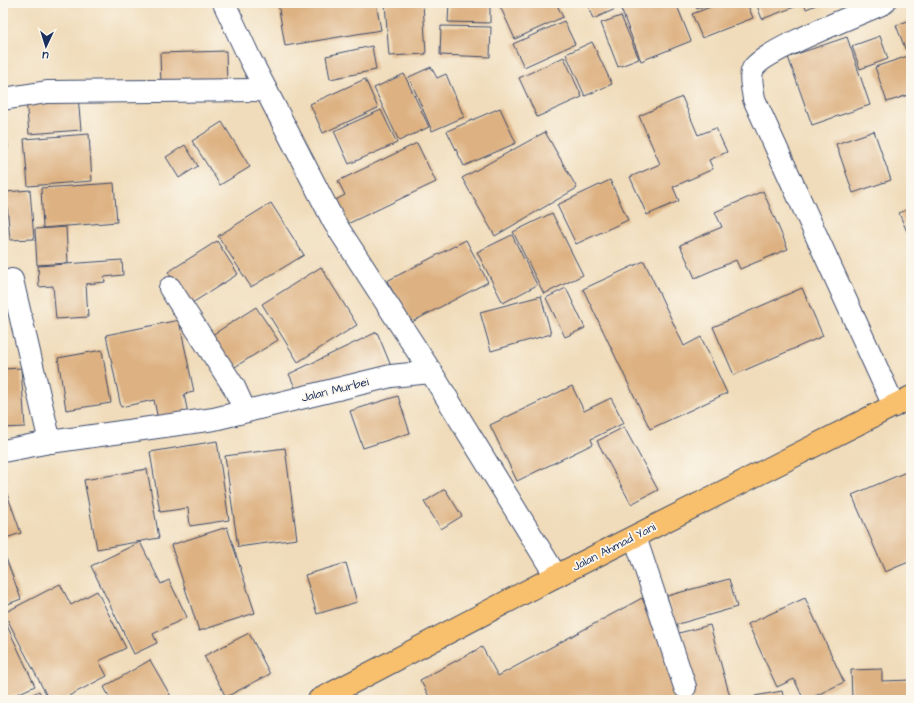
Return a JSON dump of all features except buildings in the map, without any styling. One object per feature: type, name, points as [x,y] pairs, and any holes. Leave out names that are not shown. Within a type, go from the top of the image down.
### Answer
[{"type":"highway","name":"Jalan Ahmad Yani","points":[[318,700],[556,576],[902,402]]},
{"type":"street","points":[[224,3],[266,90],[334,222],[430,372],[556,576]]},
{"type":"street","points":[[884,3],[795,41],[761,61],[753,68],[751,76],[754,99],[902,402]]},
{"type":"street","points":[[3,99],[47,92],[266,90]]},
{"type":"street","points":[[12,280],[50,442]]},
{"type":"street","points":[[170,288],[234,386],[245,411]]},
{"type":"street","name":"Jalan Murbei","points":[[3,451],[50,442],[214,419],[391,376],[430,372]]},
{"type":"street","points":[[634,537],[685,687]]}]
